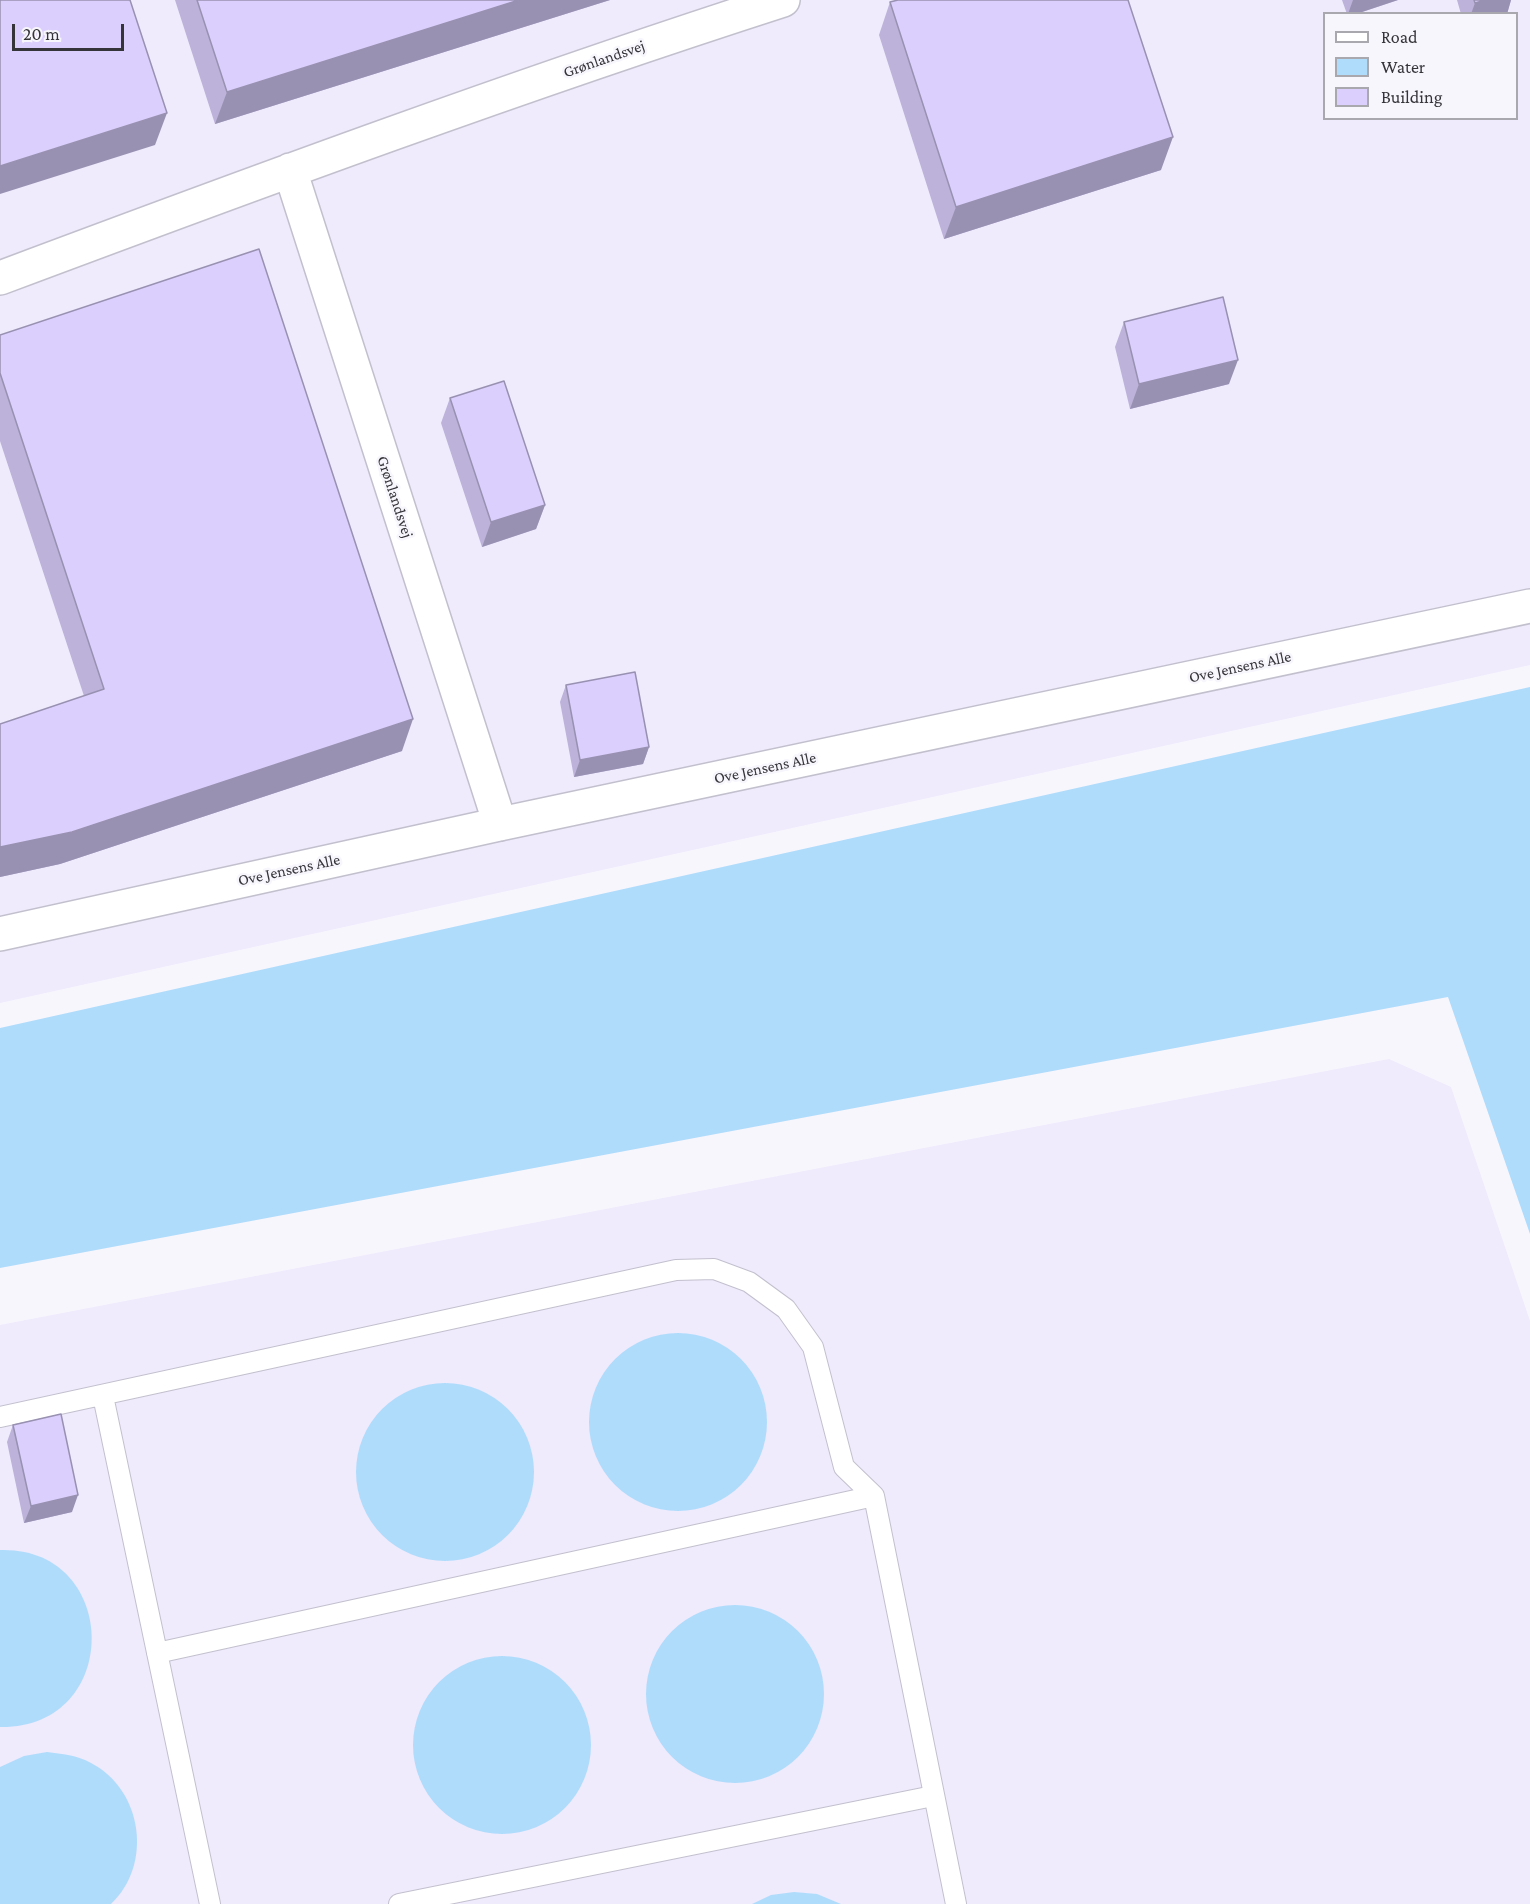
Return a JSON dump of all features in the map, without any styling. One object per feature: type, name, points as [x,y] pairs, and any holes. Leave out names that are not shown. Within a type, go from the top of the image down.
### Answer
[{"type":"street","name":"Grønlandsvej","points":[[0,278],[290,170],[667,37],[783,0]]},
{"type":"street","name":"Grønlandsvej","points":[[290,170],[500,824]]},
{"type":"street","name":"Ove Jensens Alle","points":[[0,934],[500,824],[1530,606]]},
{"type":"lane","points":[[0,1417],[676,1270],[714,1269],[749,1282],[786,1309],[813,1347],[844,1467],[874,1496],[956,1904]]},
{"type":"lane","points":[[103,1396],[210,1904]]},
{"type":"lane","points":[[157,1653],[874,1496]]},
{"type":"lane","points":[[399,1904],[933,1796]]},
{"type":"shaded area","points":[[0,0],[1530,0],[1530,665],[0,1003]]},
{"type":"shaded area","points":[[1389,1059],[1451,1087],[1530,1321],[1530,1904],[0,1904],[0,1325]]},
{"type":"water","points":[[1530,687],[1530,1234],[1448,997],[0,1268],[0,1028]]},
{"type":"water","points":[[678,1333],[712,1340],[741,1359],[760,1388],[767,1422],[760,1456],[741,1485],[712,1504],[678,1511],[644,1504],[615,1485],[596,1456],[589,1422],[596,1388],[615,1359],[644,1340]]},
{"type":"water","points":[[445,1383],[479,1390],[508,1409],[527,1438],[534,1472],[527,1506],[508,1535],[479,1554],[445,1561],[411,1554],[382,1535],[363,1506],[356,1472],[363,1438],[382,1409],[411,1390]]},
{"type":"water","points":[[0,1550],[40,1557],[68,1576],[86,1605],[92,1638],[86,1671],[69,1700],[41,1720],[0,1727]]},
{"type":"water","points":[[735,1605],[769,1612],[798,1631],[817,1660],[824,1694],[817,1728],[798,1757],[769,1776],[735,1783],[701,1776],[672,1757],[653,1728],[646,1694],[653,1660],[672,1631],[701,1612]]},
{"type":"water","points":[[502,1656],[536,1663],[565,1682],[584,1711],[591,1745],[584,1779],[565,1808],[536,1827],[502,1834],[468,1827],[439,1808],[420,1779],[413,1745],[420,1711],[439,1682],[468,1663]]},
{"type":"water","points":[[47,1752],[86,1760],[109,1775],[122,1791],[131,1809],[136,1829],[137,1849],[133,1869],[124,1888],[111,1904],[0,1904],[0,1767],[24,1756]]},
{"type":"water","points":[[794,1892],[817,1894],[841,1904],[752,1904],[771,1895]]},
{"type":"building","points":[[0,0],[130,0],[167,113],[0,166]]},
{"type":"building","points":[[197,0],[519,0],[227,92]]},
{"type":"building","points":[[898,0],[1128,0],[1173,137],[956,207],[890,2]]},
{"type":"building","points":[[259,249],[413,719],[72,832],[0,847],[0,724],[104,689],[0,373],[0,335]]},
{"type":"building","points":[[1223,297],[1238,360],[1139,384],[1124,322]]},
{"type":"building","points":[[504,381],[545,505],[491,522],[450,398]]},
{"type":"building","points":[[635,672],[649,747],[580,760],[566,685]]},
{"type":"building","points":[[61,1414],[78,1495],[31,1506],[13,1425]]}]
